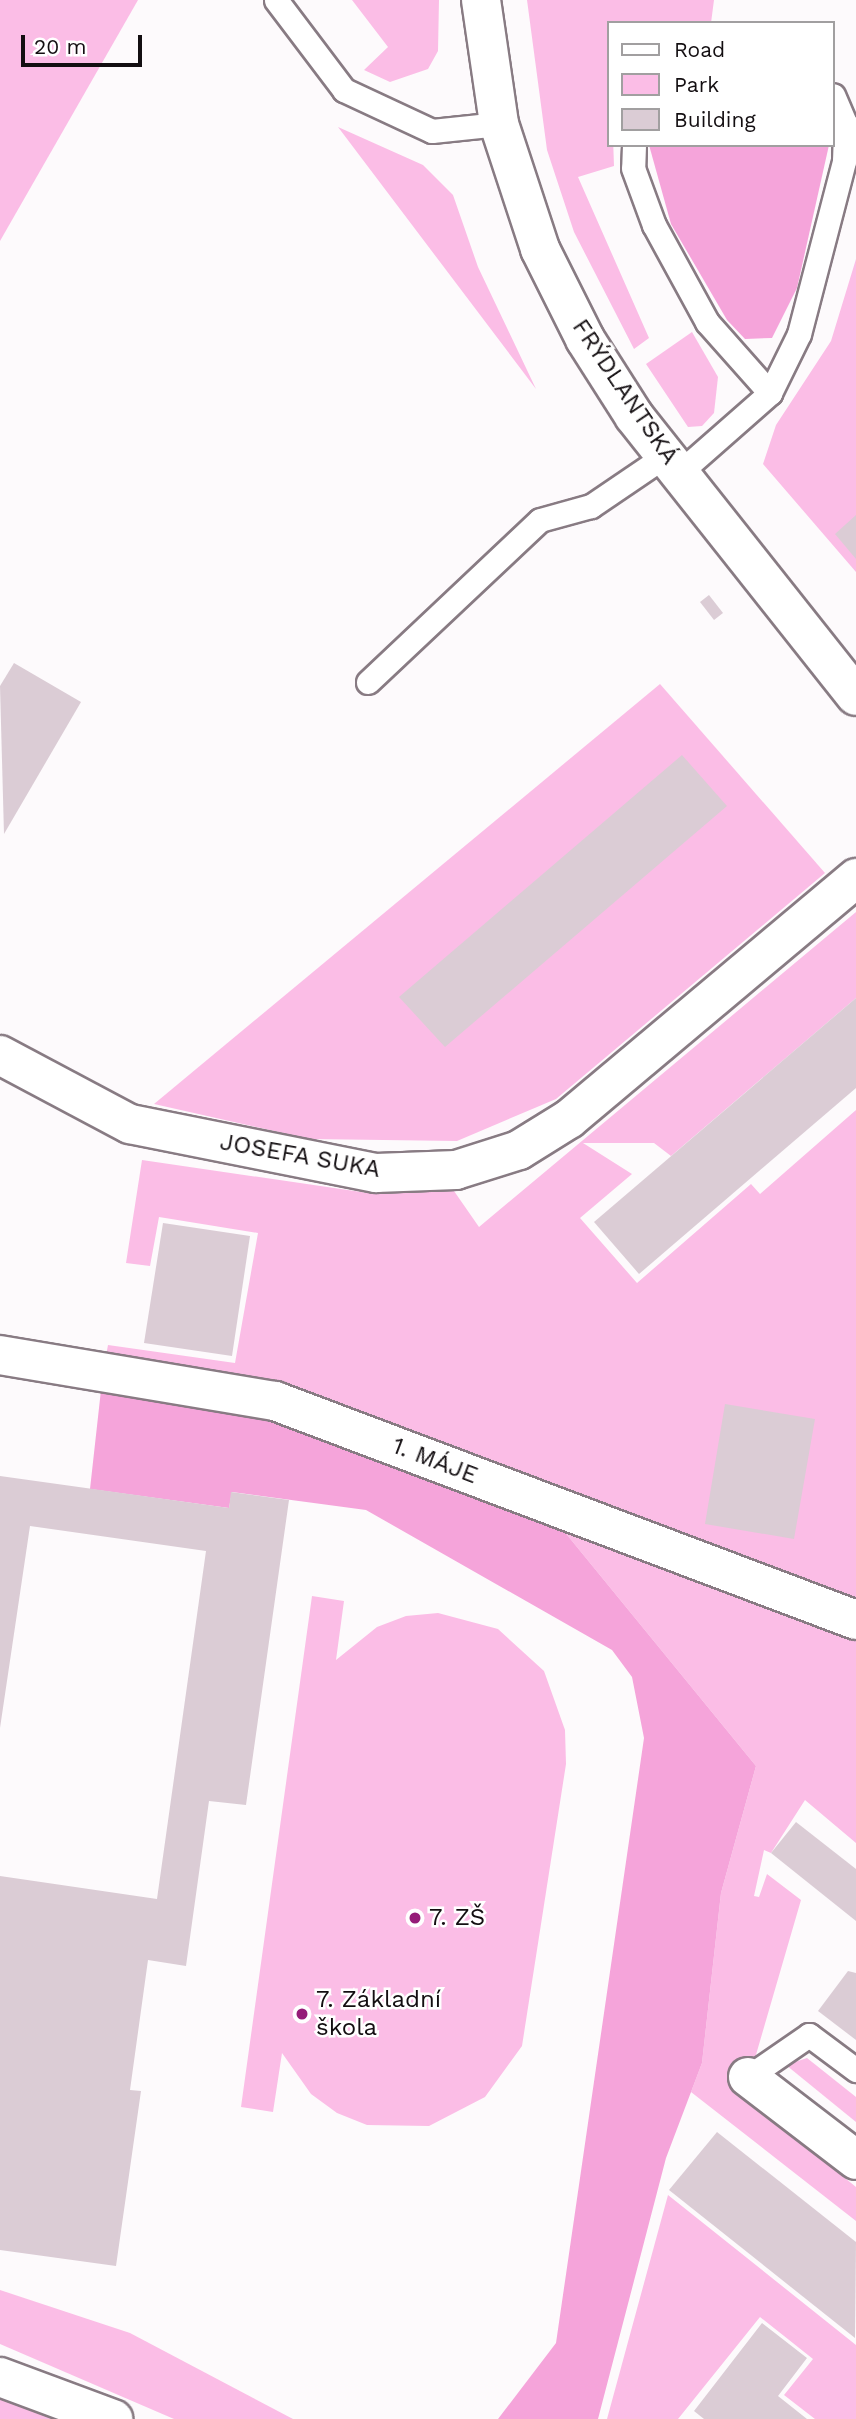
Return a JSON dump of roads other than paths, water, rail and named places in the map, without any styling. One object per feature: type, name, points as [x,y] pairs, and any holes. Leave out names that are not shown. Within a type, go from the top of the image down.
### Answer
[{"type":"street","name":"FRÝDLANTSKÁ","points":[[481,0],[499,124],[561,295],[609,378],[673,464],[856,696]]},
{"type":"street","name":"JOSEFA SUKA","points":[[0,1055],[130,1124],[376,1173],[456,1170],[519,1150],[569,1119],[856,878]]},
{"type":"street","name":"1. MÁJE","points":[[0,1355],[275,1401],[856,1620]]},
{"type":"street","points":[[748,2077],[856,2160]]},
{"type":"street","points":[[0,2377],[113,2419]]},
{"type":"lane","points":[[276,0],[344,90],[432,131],[499,124]]},
{"type":"lane","points":[[368,681],[540,520],[591,506],[673,464],[770,393],[799,334],[844,161],[845,123],[835,100]]},
{"type":"lane","points":[[634,147],[633,168],[654,225],[707,322],[770,393]]},
{"type":"lane","points":[[748,2077],[809,2035],[856,2070]]},
{"type":"place","name":"7. ZŠ","points":[[415,1918]]},
{"type":"place","name":"7. Základní škola","points":[[302,2014]]}]
